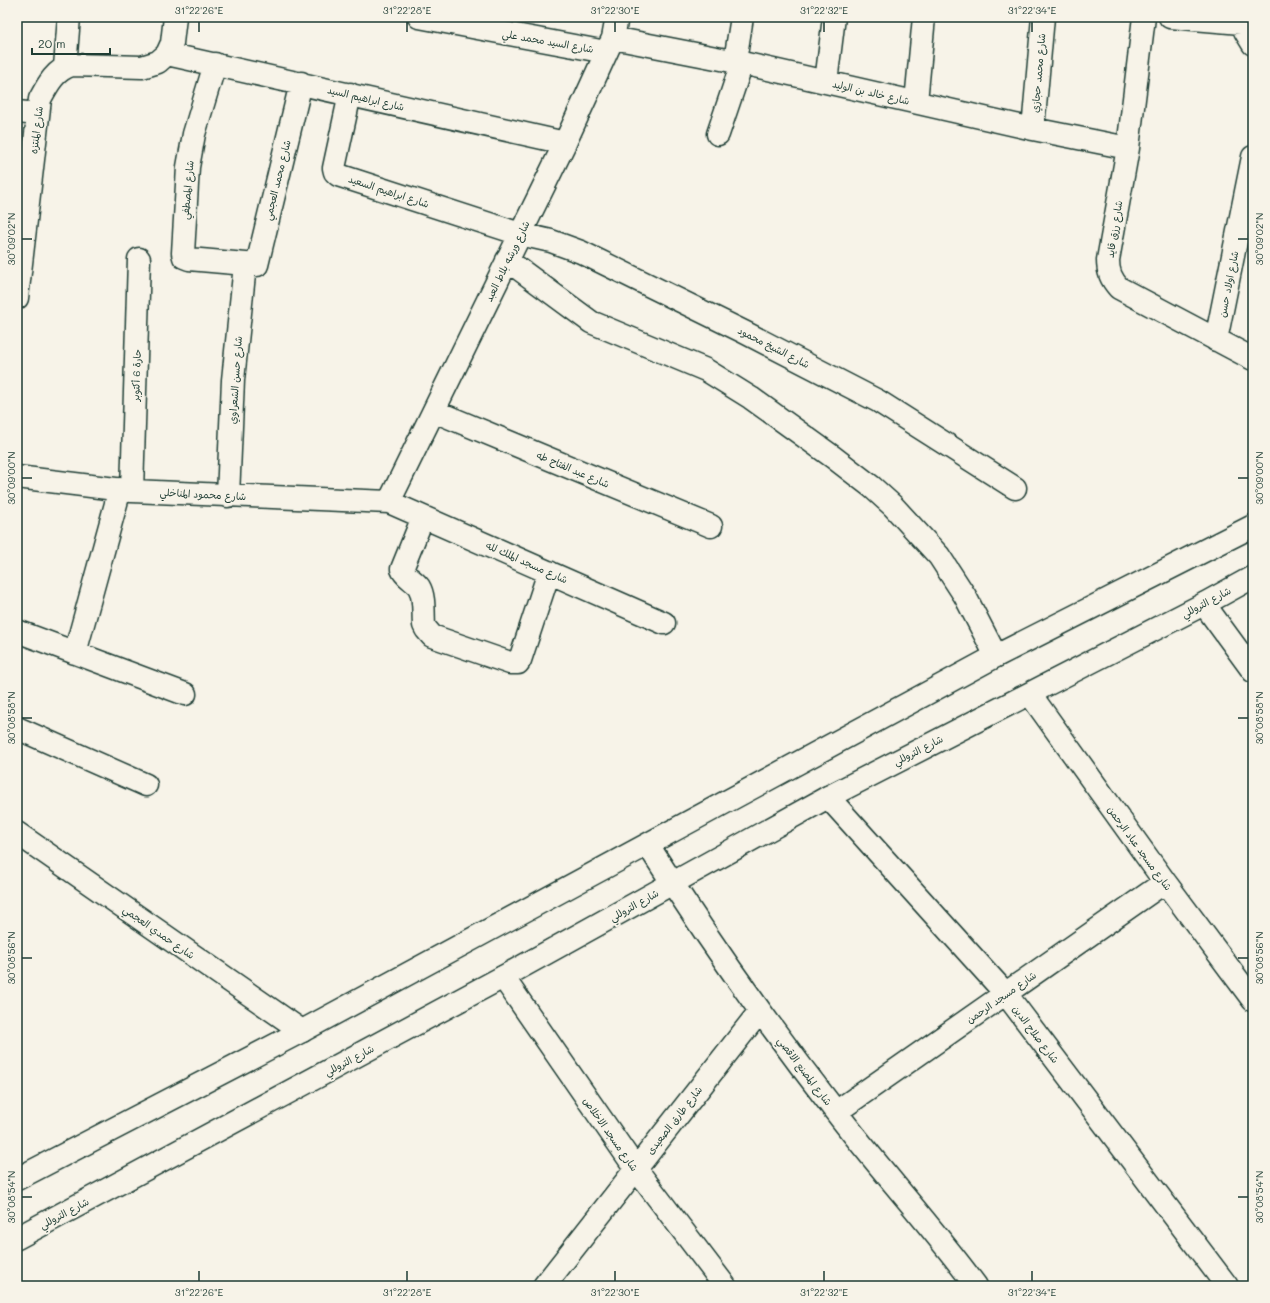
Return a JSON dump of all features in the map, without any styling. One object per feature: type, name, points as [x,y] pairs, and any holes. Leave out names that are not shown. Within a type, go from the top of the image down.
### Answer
[{"type":"street","points":[[69,17],[65,67],[72,65],[142,67],[158,62],[167,54],[172,43],[175,17]]},
{"type":"street","name":"شارع السيد محمد علي","points":[[419,17],[610,45]]},
{"type":"street","name":"شارع ورشه بلاط العبد","points":[[389,502],[565,143],[610,45],[617,17]]},
{"type":"street","points":[[718,134],[739,62],[742,17]]},
{"type":"street","points":[[826,82],[834,17]]},
{"type":"street","points":[[916,102],[924,17]]},
{"type":"street","name":"شارع محمد حجازي","points":[[1033,129],[1043,17]]},
{"type":"street","name":"شارع رزق قايد","points":[[1144,17],[1128,148],[1108,260],[1108,270],[1112,280],[1119,288],[1253,358]]},
{"type":"street","points":[[1170,17],[1247,21],[1245,31],[1253,44]]},
{"type":"street","name":"شارع خالد بن الوليد","points":[[610,45],[739,62],[1033,129],[1128,148]]},
{"type":"street","name":"شارع ابراهيم السيد","points":[[167,54],[565,143]]},
{"type":"street","name":"شارع المصطفي","points":[[215,64],[194,134],[188,167],[183,253],[184,257],[189,259],[245,265]]},
{"type":"street","name":"شارع المنتزه","points":[[17,298],[27,113],[40,98],[49,82],[65,67]]},
{"type":"street","name":"شارع محمد العجمي","points":[[245,265],[257,265],[300,83]]},
{"type":"street","name":"شارع ابراهيم السعيد","points":[[350,94],[334,168],[338,175],[520,234]]},
{"type":"street","name":"شارع اولاد حسن","points":[[1216,340],[1244,253],[1253,157]]},
{"type":"street","name":"شارع الشيخ محمود","points":[[520,234],[551,241],[581,252],[744,332],[878,401],[1015,488]]},
{"type":"street","name":"حارة 6 أكتوبر","points":[[75,653],[126,490],[139,259]]},
{"type":"street","points":[[507,260],[591,322],[706,370],[751,398],[872,487],[893,506],[939,556],[965,596],[996,656]]},
{"type":"street","name":"شارع حسن الشعراوي","points":[[228,496],[233,380],[245,265]]},
{"type":"street","name":"شارع عبد الفتاح طه","points":[[434,411],[711,526]]},
{"type":"street","name":"شارع محمود المناخلي","points":[[17,477],[126,490],[228,496],[389,502]]},
{"type":"street","name":"شارع مسجد الملك لله","points":[[389,502],[664,623]]},
{"type":"street","points":[[423,517],[402,569],[404,573],[419,587],[422,594],[424,625],[432,636],[510,663],[518,663],[549,572]]},
{"type":"street","points":[[17,1179],[302,1031],[996,656],[1253,526]]},
{"type":"street","name":"شارع التروللي","points":[[17,1238],[503,977],[828,797],[1204,604],[1253,577]]},
{"type":"street","points":[[1204,604],[1253,671]]},
{"type":"street","points":[[17,631],[185,694]]},
{"type":"street","name":"شارع مسجد عباد الرحمن","points":[[1030,694],[1165,882],[1253,1000]]},
{"type":"street","points":[[17,728],[146,785]]},
{"type":"street","name":"شارع صلاح الدين","points":[[828,797],[1006,994],[1227,1286]]},
{"type":"street","name":"شارع حمدي العجمي","points":[[17,833],[302,1031]]},
{"type":"street","name":"شارع المصنع الاقصي","points":[[648,845],[672,884],[760,1011],[836,1112],[976,1286]]},
{"type":"street","name":"شارع مسجد الرحمن","points":[[836,1112],[1165,882]]},
{"type":"street","name":"شارع مسجد الاخلاص","points":[[503,977],[636,1169],[725,1286]]},
{"type":"street","name":"شارع طارق الصعيدى","points":[[544,1286],[760,1011]]}]
